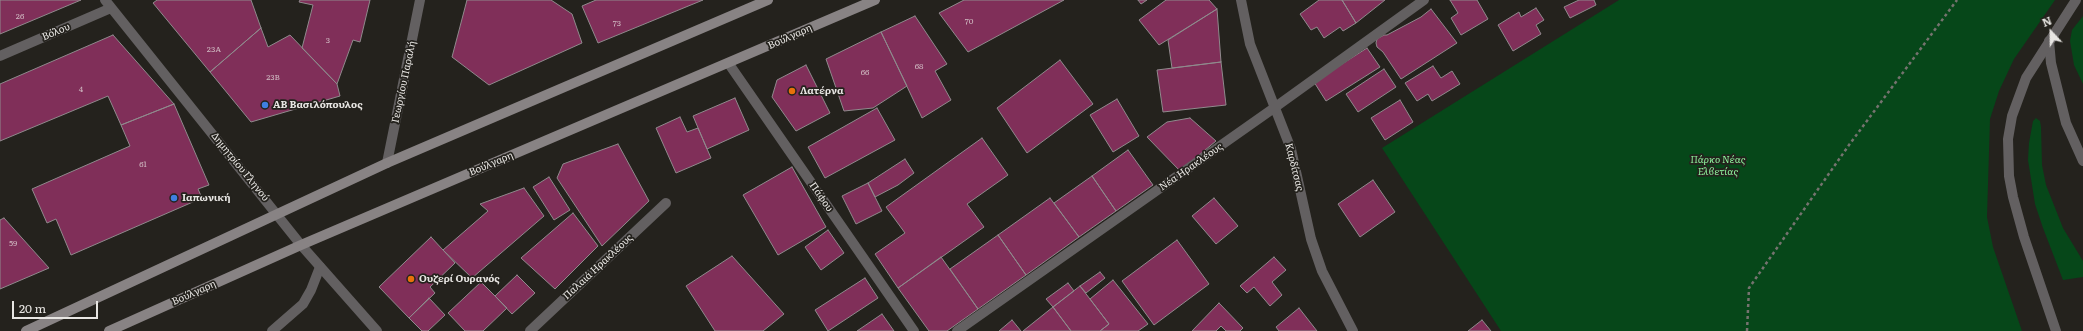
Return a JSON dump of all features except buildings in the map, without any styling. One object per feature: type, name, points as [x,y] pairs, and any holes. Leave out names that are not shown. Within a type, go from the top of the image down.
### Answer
[{"type":"main road","points":[[26,331],[387,163],[768,0]]},
{"type":"main road","name":"Βούλγαρη","points":[[109,331],[301,245],[875,0]]},
{"type":"street","name":"Γεωργίου Παραλή","points":[[387,163],[420,0]]},
{"type":"street","name":"Καρδίτσας","points":[[1241,0],[1250,44],[1290,149],[1311,239],[1320,264],[1353,331]]},
{"type":"street","name":"Νέα Ηρακλέους","points":[[957,331],[1274,108],[1424,0]]},
{"type":"street","points":[[2056,331],[2022,229],[2013,197],[2008,159],[2008,139],[2018,97],[2026,78],[2076,0]]},
{"type":"street","name":"Βόλου","points":[[0,56],[108,4]]},
{"type":"street","name":"Δημητρίου Γληνού","points":[[108,4],[277,213],[301,245],[377,331]]},
{"type":"street","points":[[2049,41],[2051,63],[2066,123],[2083,162]]},
{"type":"street","name":"Πάφου","points":[[728,64],[914,331]]},
{"type":"street","name":"Παλαιά Ηρακλέους","points":[[530,331],[666,203]]},
{"type":"street","points":[[272,331],[303,304],[311,290],[320,267]]},
{"type":"path","points":[[1747,331],[1749,288],[1849,145],[1957,0]]},
{"type":"green space","name":"Πάρκο Νέας Ελβετίας","points":[[1619,0],[2055,0],[2014,59],[1999,91],[1990,119],[1987,217],[1993,247],[2022,331],[1501,331],[1382,148]]},
{"type":"green space","points":[[2083,16],[2083,84],[2074,65],[2070,41],[2072,30]]},
{"type":"green space","points":[[2036,118],[2040,121],[2041,127],[2042,165],[2046,185],[2063,228],[2083,261],[2083,277],[2063,280],[2035,204],[2028,160],[2033,121]]},
{"type":"place","name":"Λατέρνα","points":[[792,91]]},
{"type":"place","name":"ΑΒ Βασιλόπουλος","points":[[265,105]]},
{"type":"place","name":"Ιαπωνική","points":[[174,198]]},
{"type":"place","name":"Ουζερί Ουρανός","points":[[411,279]]}]
